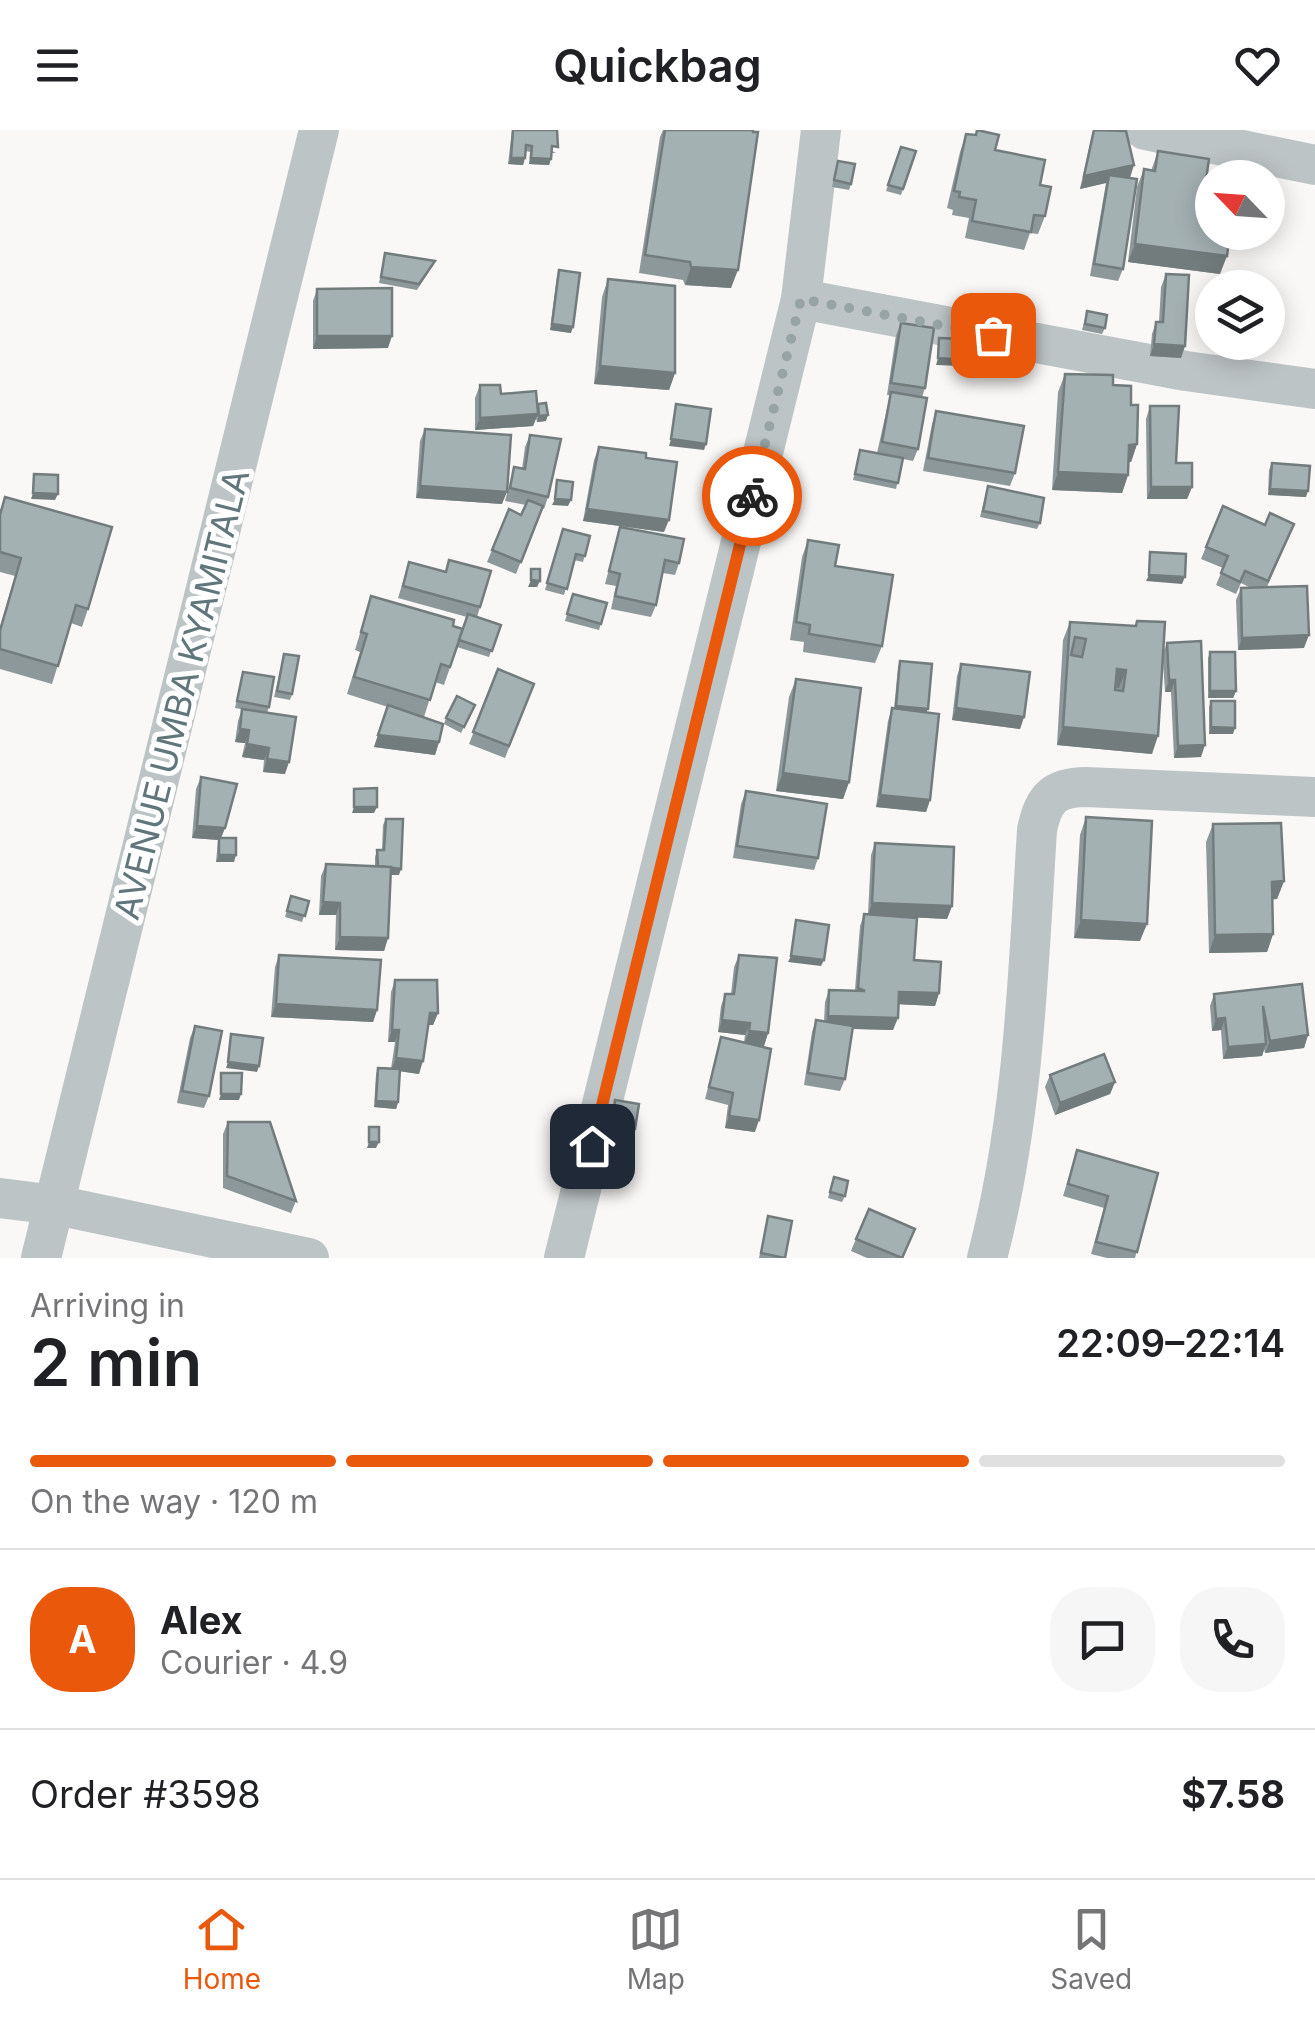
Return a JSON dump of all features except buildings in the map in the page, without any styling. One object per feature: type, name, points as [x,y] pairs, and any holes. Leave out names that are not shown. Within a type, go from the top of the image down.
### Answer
[{"type":"street","name":"AVENUE UMBA KYAMITALA","points":[[41,1258],[319,130]]},
{"type":"street","points":[[564,1258],[801,299],[821,130]]},
{"type":"street","points":[[1146,130],[1315,164]]},
{"type":"street","points":[[801,299],[1315,390]]},
{"type":"street","points":[[986,1258],[1010,1160],[1020,1088],[1037,830],[1041,808],[1050,794],[1067,787],[1086,787],[1315,797]]},
{"type":"street","points":[[0,1198],[56,1205],[309,1258]]},
{"type":"way so far","points":[[752,496],[801,299],[993,335]]},
{"type":"route","points":[[592,1146],[752,496]]}]
